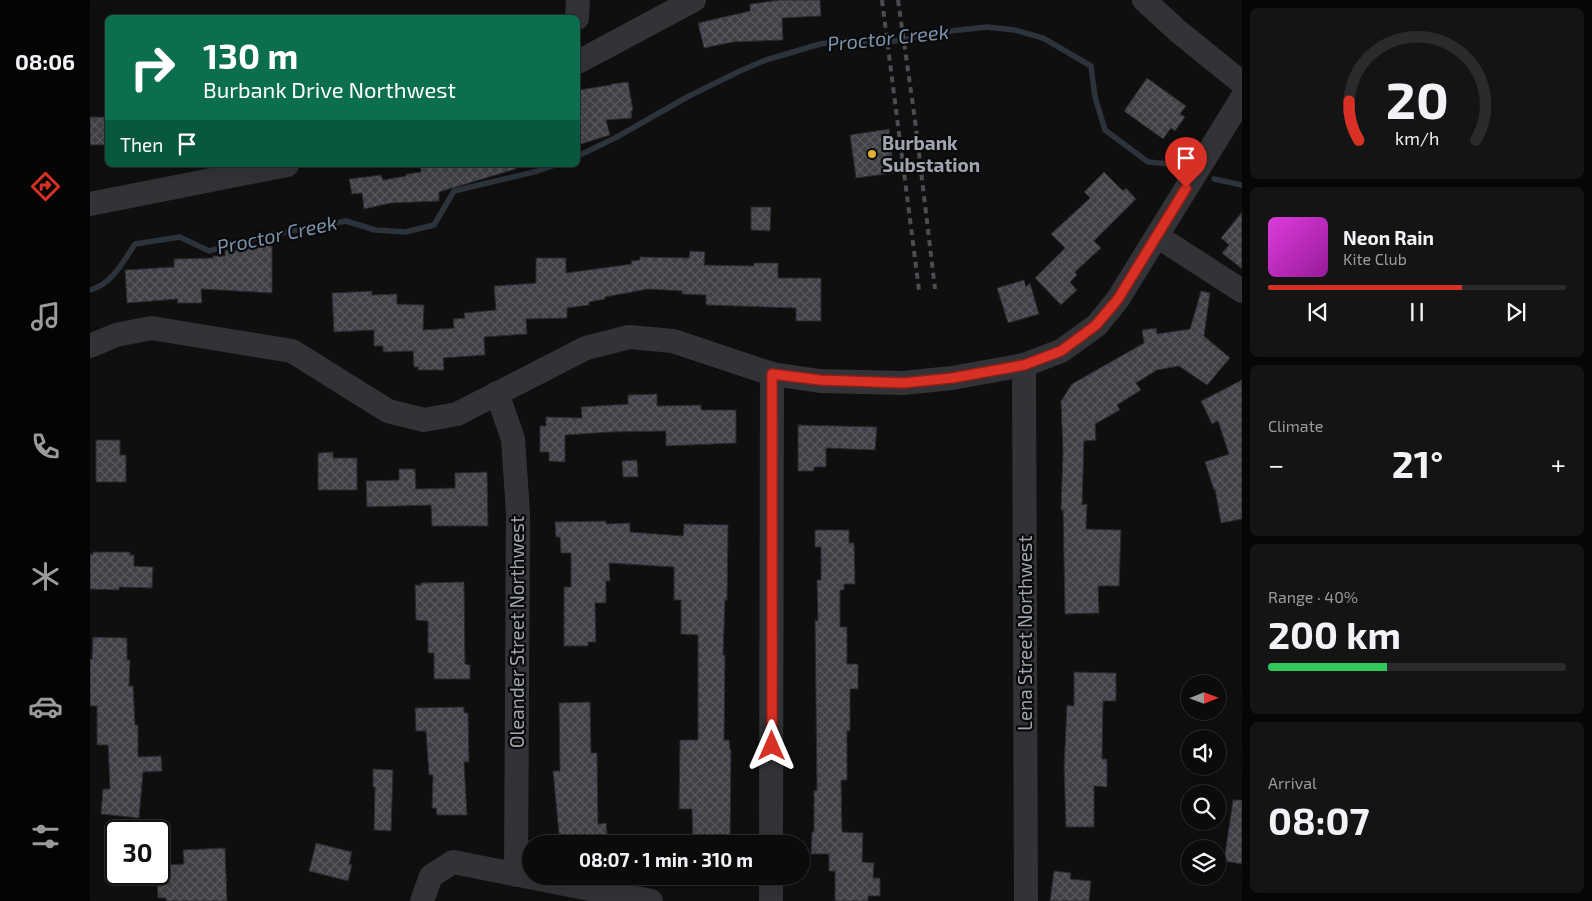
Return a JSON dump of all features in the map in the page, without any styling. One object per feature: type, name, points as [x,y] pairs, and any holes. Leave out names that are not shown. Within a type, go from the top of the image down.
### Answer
[{"type":"street","points":[[576,15],[578,0]]},
{"type":"street","points":[[580,61],[694,0]]},
{"type":"street","points":[[1144,0],[1179,32],[1242,83]]},
{"type":"street","points":[[90,346],[116,335],[151,328],[292,352],[388,411],[424,420],[457,414],[586,348],[629,337],[673,341],[772,374],[820,380],[903,383],[952,378],[1024,365],[1061,351],[1096,325],[1118,299],[1242,98]]},
{"type":"street","points":[[90,204],[278,167]]},
{"type":"street","points":[[1157,236],[1242,291]]},
{"type":"street","name":"Lena Street Northwest","points":[[1024,365],[1026,901]]},
{"type":"street","points":[[771,835],[772,374]]},
{"type":"street","name":"Oleander Street Northwest","points":[[497,393],[513,439],[518,513],[516,874]]},
{"type":"street","points":[[422,901],[431,876],[453,862],[650,901]]},
{"type":"street","points":[[771,885],[771,901]]},
{"type":"building","points":[[780,0],[820,0],[821,16],[782,18],[783,40],[733,42],[704,48],[698,23],[750,11],[750,4]]},
{"type":"building","points":[[1147,78],[1186,106],[1180,114],[1185,117],[1175,131],[1171,128],[1163,139],[1124,111]]},
{"type":"building","points":[[628,82],[633,110],[631,111],[632,118],[606,120],[610,135],[580,144],[580,90]]},
{"type":"building","points":[[90,117],[105,117],[105,145],[90,145]]},
{"type":"building","name":"Burbank Substation","points":[[889,129],[894,173],[856,178],[850,135]]},
{"type":"building","points":[[421,167],[516,167],[516,169],[439,192],[439,201],[391,203],[364,209],[362,193],[352,194],[349,179],[381,175],[383,180],[421,172]]},
{"type":"building","points":[[1104,172],[1123,191],[1126,188],[1136,199],[1094,241],[1101,248],[1075,272],[1077,275],[1070,282],[1077,290],[1061,305],[1035,278],[1065,248],[1051,234],[1090,198],[1084,192]]},
{"type":"building","points":[[751,207],[771,207],[770,231],[751,230]]},
{"type":"building","points":[[1242,212],[1242,269],[1222,253],[1229,245],[1221,238]]},
{"type":"building","points":[[242,245],[272,245],[272,293],[201,289],[202,303],[177,303],[178,299],[127,303],[125,270],[174,267],[174,259],[225,256],[225,250],[242,250]]},
{"type":"building","points":[[690,251],[705,252],[704,265],[754,266],[754,263],[778,263],[778,278],[821,278],[821,321],[796,321],[796,308],[706,305],[706,295],[682,294],[682,291],[648,289],[605,297],[605,299],[589,302],[589,305],[567,308],[567,318],[526,319],[527,334],[484,337],[485,355],[443,358],[444,370],[418,370],[418,367],[414,367],[413,351],[383,352],[383,346],[374,346],[374,330],[334,332],[332,293],[372,291],[372,295],[397,294],[397,304],[424,305],[423,330],[454,328],[453,319],[465,318],[464,313],[496,310],[494,286],[536,283],[536,258],[566,258],[566,273],[632,264],[631,261],[640,260],[640,257],[689,258]]},
{"type":"building","points":[[1024,280],[1026,287],[1030,283],[1039,314],[1008,323],[997,288]]},
{"type":"building","points":[[1201,291],[1210,293],[1204,336],[1230,358],[1207,385],[1179,366],[1157,370],[1136,383],[1141,390],[1117,405],[1120,410],[1095,424],[1096,440],[1084,441],[1082,505],[1087,504],[1086,529],[1121,530],[1119,586],[1098,586],[1099,613],[1065,614],[1063,510],[1061,510],[1063,452],[1061,401],[1072,384],[1144,343],[1142,330],[1156,328],[1157,334],[1190,329]]},
{"type":"building","points":[[1242,380],[1242,519],[1221,523],[1215,489],[1205,462],[1229,454],[1218,421],[1212,424],[1201,401]]},
{"type":"building","points":[[657,394],[657,406],[701,405],[701,410],[736,410],[736,443],[666,446],[666,431],[611,432],[565,435],[565,462],[549,461],[549,452],[540,452],[540,426],[546,426],[546,417],[582,418],[581,407],[628,404],[628,395]]},
{"type":"building","points":[[798,425],[877,427],[875,450],[826,448],[826,467],[814,467],[814,471],[798,471]]},
{"type":"building","points":[[96,440],[120,440],[120,455],[126,455],[126,482],[96,482]]},
{"type":"building","points":[[333,452],[333,458],[357,458],[357,490],[318,490],[318,453]]},
{"type":"building","points":[[637,460],[638,477],[623,477],[622,461]]},
{"type":"building","points":[[399,469],[415,469],[416,489],[455,488],[455,473],[487,472],[488,526],[432,526],[431,505],[367,507],[366,481],[399,480]]},
{"type":"building","points":[[606,521],[606,524],[630,523],[630,532],[683,536],[684,524],[728,525],[727,600],[725,600],[723,655],[725,655],[724,740],[729,740],[731,750],[730,835],[693,835],[692,809],[679,809],[680,740],[698,740],[698,635],[681,634],[681,600],[674,600],[674,567],[609,563],[610,581],[606,581],[606,603],[595,603],[596,642],[588,642],[588,646],[564,646],[564,587],[571,587],[571,553],[561,553],[560,537],[556,537],[555,522]]},
{"type":"building","points":[[815,530],[849,530],[849,543],[854,543],[855,584],[844,584],[844,590],[840,590],[840,627],[847,627],[847,664],[858,664],[858,689],[850,689],[850,731],[847,731],[847,780],[841,780],[842,832],[863,833],[862,862],[874,863],[873,878],[880,878],[880,896],[868,896],[868,901],[835,901],[835,871],[829,871],[829,854],[811,854],[812,832],[814,832],[814,791],[817,790],[815,620],[818,621],[817,580],[821,580],[821,547],[815,547]]},
{"type":"building","points":[[93,552],[130,552],[130,555],[134,555],[134,566],[153,567],[152,588],[119,587],[119,590],[90,589],[90,554],[93,554]]},
{"type":"building","points":[[464,582],[465,664],[470,665],[470,679],[434,679],[434,653],[428,653],[428,621],[416,620],[415,585],[421,585],[421,583]]},
{"type":"building","points":[[93,637],[127,638],[127,660],[130,660],[129,686],[133,686],[135,725],[138,725],[138,757],[161,756],[162,771],[143,772],[139,818],[101,814],[103,789],[110,789],[109,766],[108,745],[97,745],[97,706],[90,706],[90,659],[92,659]]},
{"type":"building","points":[[1074,672],[1116,673],[1116,701],[1103,701],[1102,759],[1107,759],[1107,787],[1094,786],[1094,827],[1066,827],[1064,768],[1067,705],[1074,706]]},
{"type":"building","points":[[590,702],[591,753],[597,753],[598,824],[606,823],[607,835],[559,835],[553,771],[560,771],[559,703]]},
{"type":"building","points":[[464,707],[464,713],[468,713],[469,762],[464,762],[467,815],[437,815],[436,808],[432,808],[433,775],[429,775],[426,731],[416,731],[415,708]]},
{"type":"building","points":[[373,769],[393,770],[391,831],[374,830],[375,787],[373,787]]},
{"type":"building","points":[[1233,800],[1242,800],[1242,864],[1226,861],[1226,847]]},
{"type":"building","points":[[316,843],[352,852],[349,864],[352,865],[348,881],[309,871]]},
{"type":"building","points":[[225,848],[227,901],[166,901],[166,898],[158,898],[157,885],[170,885],[170,865],[184,864],[183,850]]},
{"type":"building","points":[[1054,871],[1071,873],[1070,879],[1091,881],[1089,901],[1050,901]]},
{"type":"waterway","name":"Proctor Creek","points":[[580,155],[615,138],[689,96],[766,60],[820,44],[848,40],[876,43],[903,40],[932,33],[987,27],[1015,30],[1043,38],[1091,66],[1095,97],[1105,130],[1148,162],[1182,165]]},
{"type":"waterway","name":"Proctor Creek","points":[[90,290],[111,278],[135,244],[180,237],[209,251],[264,236],[346,221],[375,230],[405,232],[434,225],[454,191],[549,167]]},
{"type":"waterway","name":"Proctor Creek","points":[[1214,179],[1242,185]]},
{"type":"railway","points":[[882,0],[919,290]]},
{"type":"railway","points":[[898,0],[915,120],[935,289]]},
{"type":"place","name":"Burbank Substation","points":[[872,154]]},
{"type":"route","points":[[772,746],[772,374],[820,380],[903,383],[952,378],[1024,365],[1061,351],[1096,325],[1118,299],[1186,188]]}]
